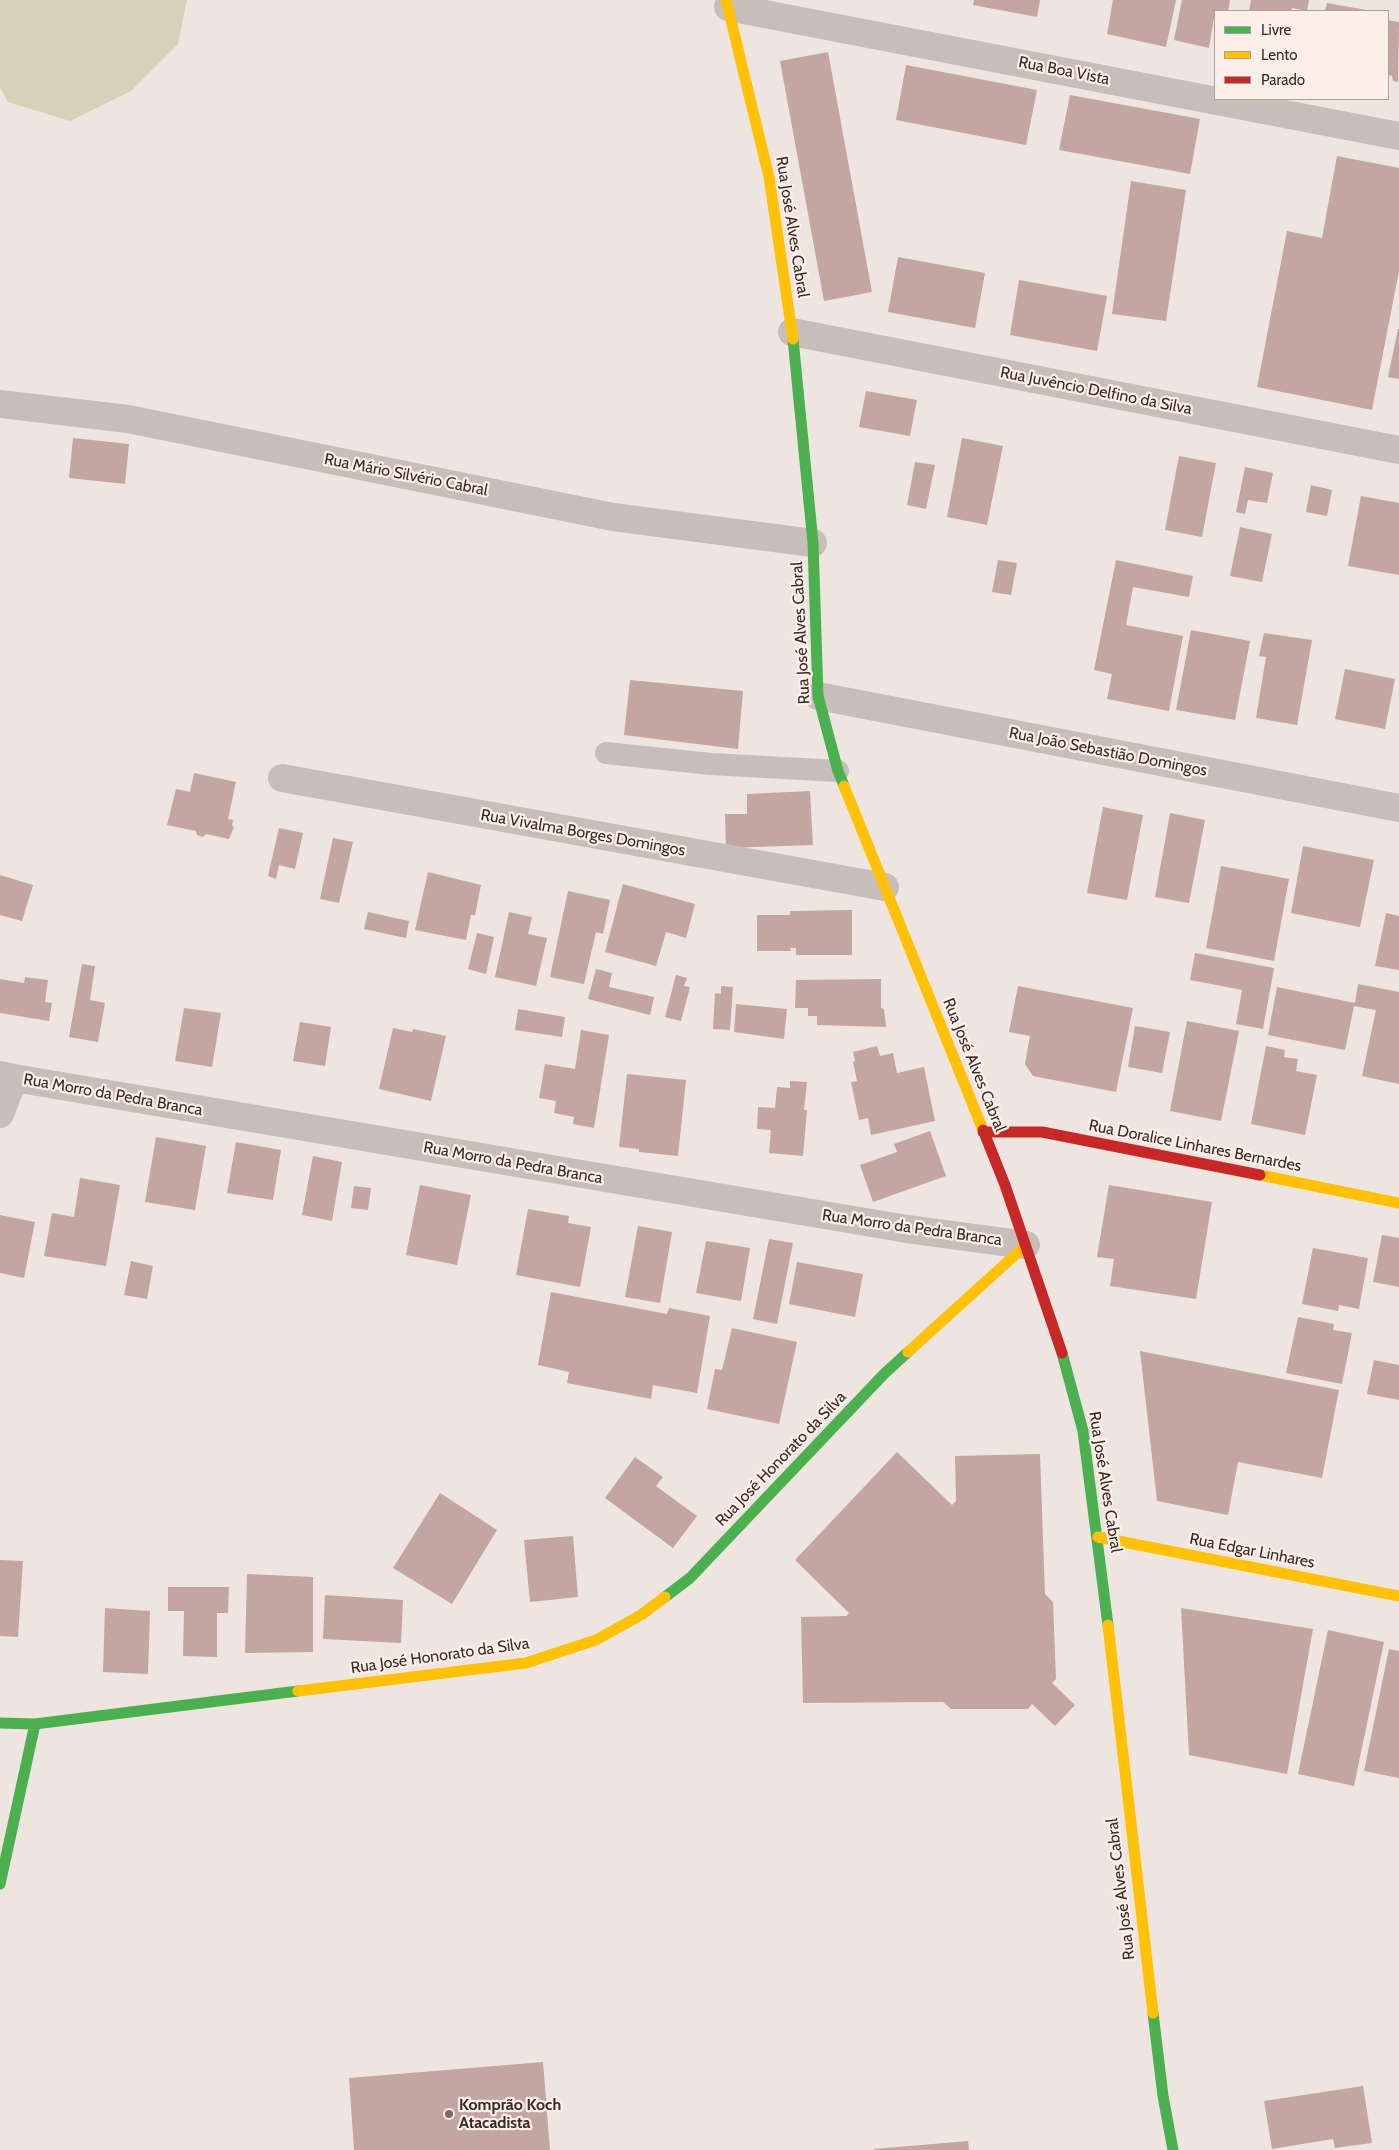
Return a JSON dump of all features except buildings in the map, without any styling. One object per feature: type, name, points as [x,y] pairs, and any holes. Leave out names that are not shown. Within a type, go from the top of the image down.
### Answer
[{"type":"main road","name":"Rua José Alves Cabral","points":[[727,3],[768,177],[792,332],[813,543],[818,696],[838,771],[983,1132],[1026,1245],[1065,1363],[1083,1431],[1098,1537],[1162,2096],[1173,2150]]},
{"type":"main road","name":"Rua Doralice Linhares Bernardes","points":[[983,1132],[1042,1132],[1399,1203]]},
{"type":"main road","name":"Rua José Honorato da Silva","points":[[0,1724],[35,1724],[526,1663],[596,1640],[641,1614],[690,1578],[884,1374],[1026,1245]]},
{"type":"main road","name":"Rua Edgar Linhares","points":[[1098,1537],[1399,1596]]},
{"type":"main road","points":[[0,1884],[35,1724]]},
{"type":"street","name":"Rua Boa Vista","points":[[727,3],[1214,99]]},
{"type":"street","name":"Rua Boa Vista","points":[[1217,100],[1399,136]]},
{"type":"street","name":"Rua Juvêncio Delfino da Silva","points":[[792,332],[1399,450]]},
{"type":"street","name":"Rua Mário Silvério Cabral","points":[[0,404],[128,419],[613,517],[813,543]]},
{"type":"street","name":"Rua João Sebastião Domingos","points":[[818,696],[1399,808]]},
{"type":"street","name":"Rua Vivalma Borges Domingos","points":[[282,778],[884,887]]},
{"type":"street","points":[[0,1114],[7,1077]]},
{"type":"street","name":"Rua Morro da Pedra Branca","points":[[7,1077],[906,1229],[1026,1245]]},
{"type":"lane","points":[[606,753],[711,764],[838,771]]},
{"type":"green space","points":[[0,0],[187,0],[178,44],[131,91],[70,121],[8,102],[0,87]]},
{"type":"traffic: fast","points":[[793,339],[813,543],[818,696],[838,771],[844,786]]},
{"type":"traffic: fast","points":[[665,1597],[690,1578],[884,1374],[908,1352]]},
{"type":"traffic: fast","points":[[1062,1353],[1083,1431],[1108,1625]]},
{"type":"traffic: fast","points":[[0,1723],[35,1724],[298,1691]]},
{"type":"traffic: fast","points":[[0,1884],[35,1724]]},
{"type":"traffic: fast","points":[[1153,2013],[1163,2096],[1173,2150]]},
{"type":"traffic: slow","points":[[726,0],[769,177],[793,339]]},
{"type":"traffic: slow","points":[[844,786],[983,1130]]},
{"type":"traffic: slow","points":[[1260,1175],[1399,1203]]},
{"type":"traffic: slow","points":[[908,1352],[1026,1245]]},
{"type":"traffic: slow","points":[[1098,1537],[1399,1596]]},
{"type":"traffic: slow","points":[[298,1691],[526,1663],[596,1640],[641,1615],[665,1597]]},
{"type":"traffic: slow","points":[[1108,1625],[1153,2013]]},
{"type":"traffic: jam","points":[[983,1130],[1005,1185],[1062,1353]]},
{"type":"traffic: jam","points":[[983,1132],[1042,1132],[1260,1175]]},
{"type":"place","name":"Komprão Koch Atacadista","points":[[449,2114]]}]
